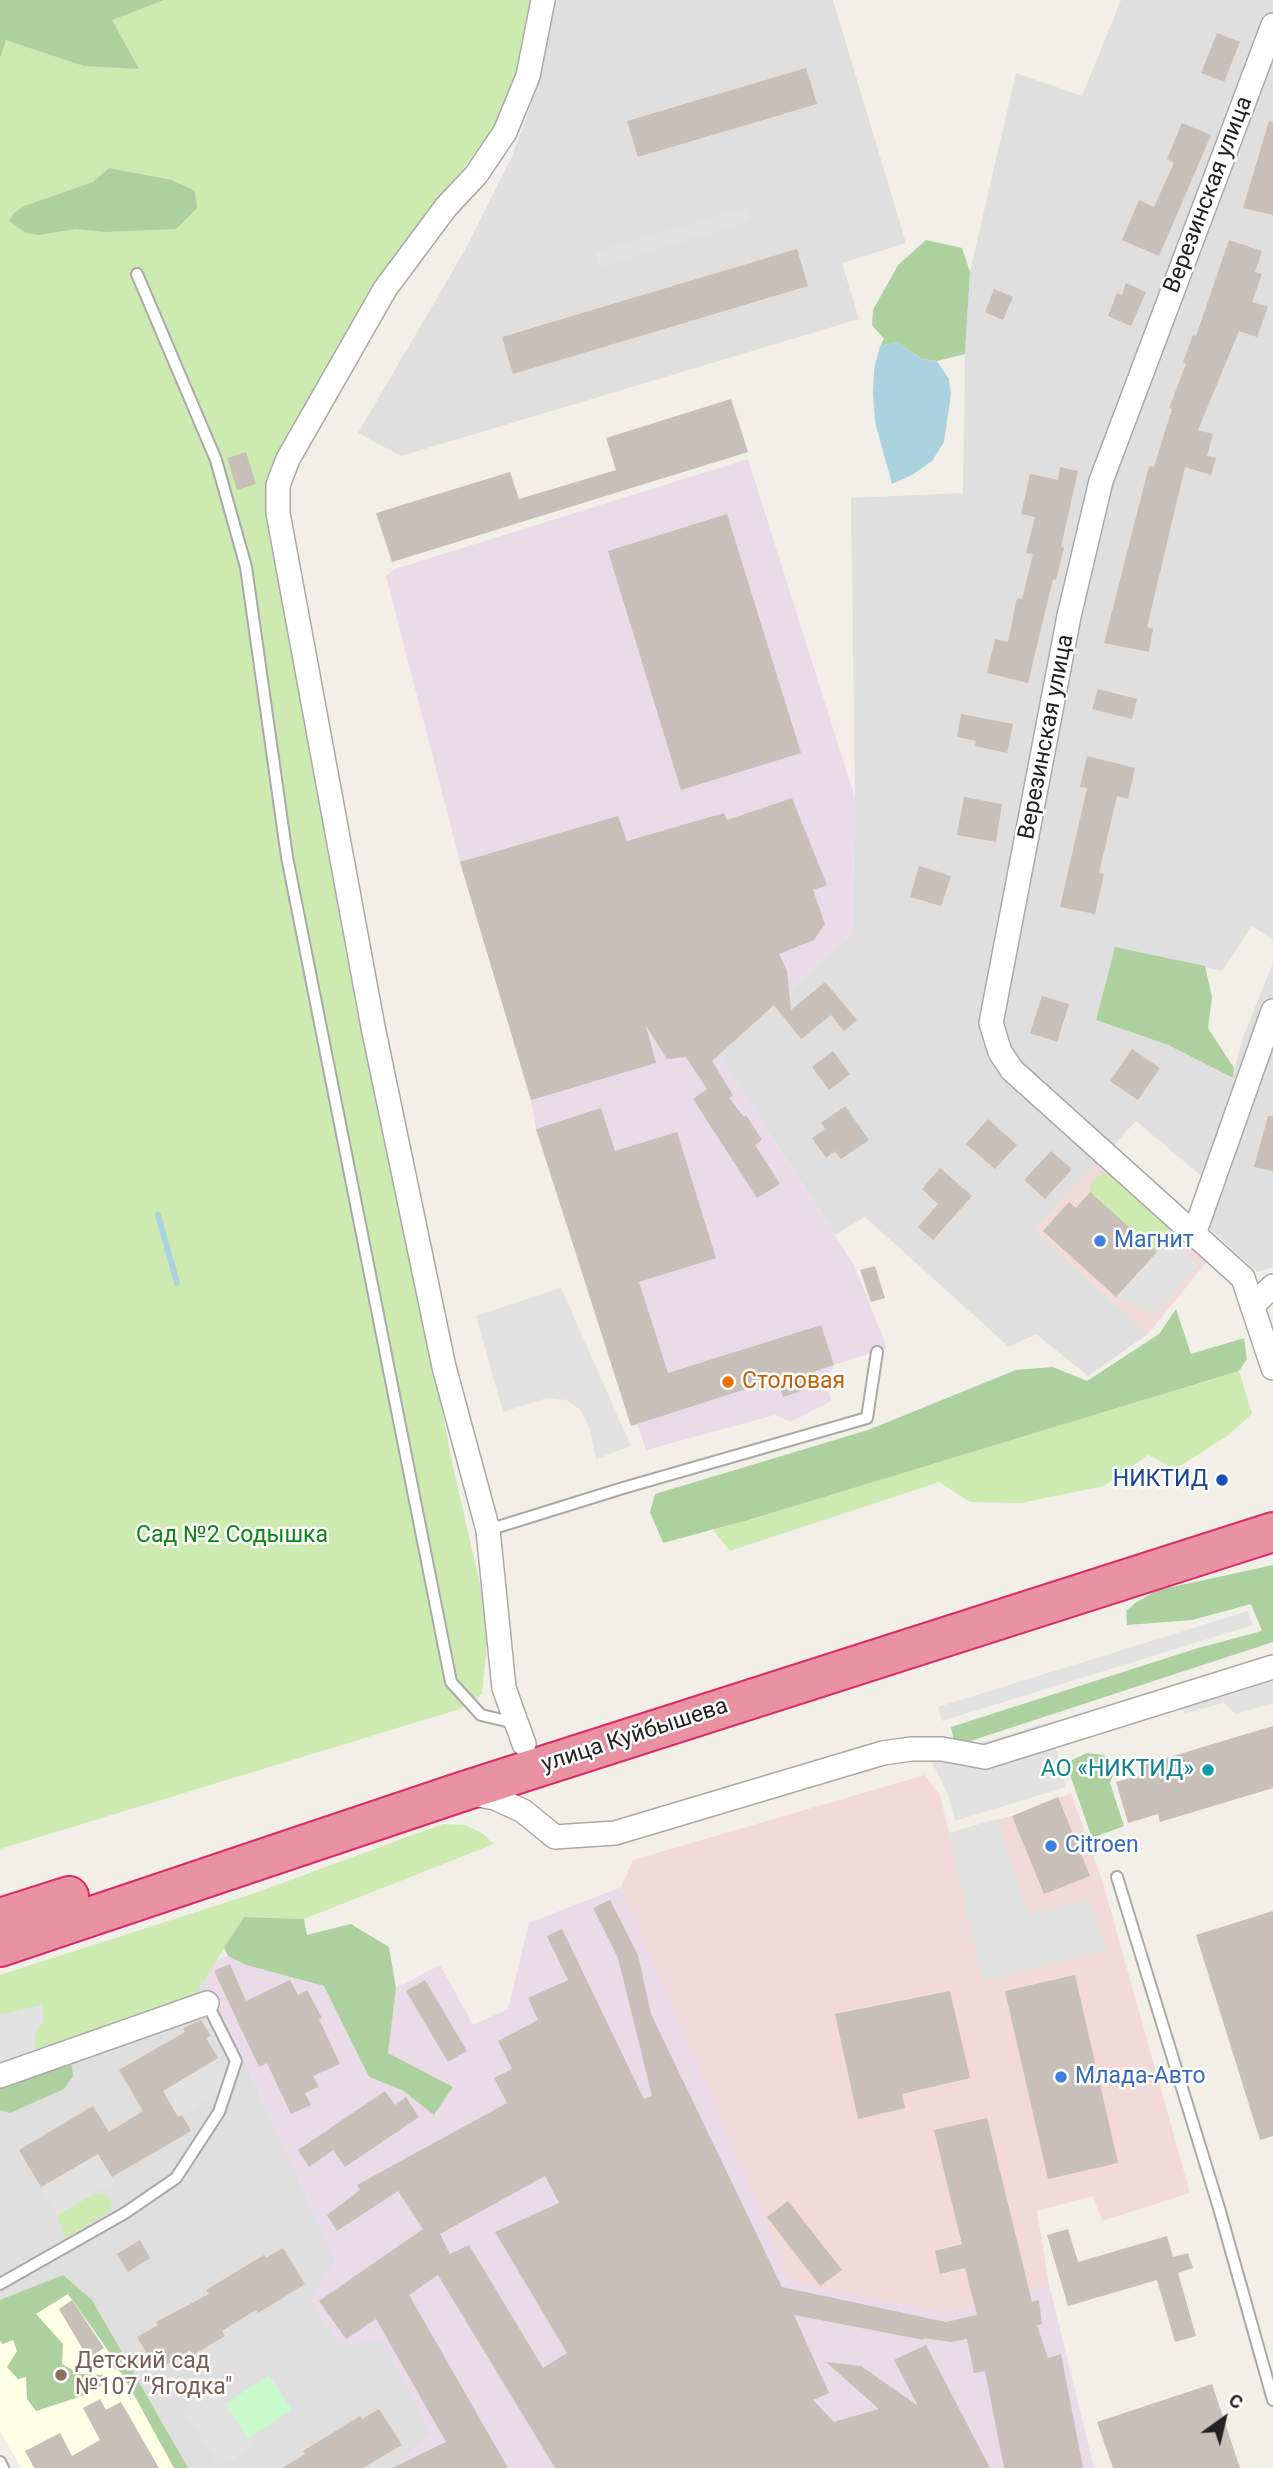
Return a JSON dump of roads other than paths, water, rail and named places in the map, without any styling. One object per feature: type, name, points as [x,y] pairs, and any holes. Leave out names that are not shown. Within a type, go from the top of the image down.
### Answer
[{"type":"highway","name":"улица Куйбышева","points":[[0,1918],[324,1813],[519,1733],[1273,1506]]},
{"type":"highway","name":"улица Куйбышева","points":[[0,1947],[461,1792],[1273,1532]]},
{"type":"street","points":[[519,1733],[504,1688],[488,1530],[444,1367],[373,1027],[278,513],[278,485],[288,459],[385,289],[446,207],[476,175],[505,132],[528,76],[543,0]]},
{"type":"street","name":"Верезинская улица","points":[[1273,25],[1101,481],[1069,616],[991,1023],[1000,1052],[1012,1070],[1243,1278],[1273,1368]]},
{"type":"street","points":[[1194,1234],[1273,1011]]},
{"type":"street","points":[[1252,1306],[1273,1286]]},
{"type":"street","points":[[461,1792],[495,1798],[523,1811],[555,1837],[615,1833],[883,1753],[927,1748],[985,1757],[1273,1667]]},
{"type":"street","points":[[0,2076],[207,2003]]},
{"type":"lane","points":[[137,274],[216,460],[246,567],[287,857],[451,1682],[481,1715],[519,1733]]},
{"type":"lane","points":[[488,1530],[867,1418],[877,1352]]},
{"type":"lane","points":[[1117,1877],[1219,2208],[1273,2400]]},
{"type":"lane","points":[[0,2284],[125,2213],[176,2178],[219,2112],[236,2061],[207,2003]]},
{"type":"lane","points":[[0,2462],[3,2468]]},
{"type":"water","points":[[897,342],[922,359],[937,361],[949,379],[951,394],[944,442],[932,461],[912,475],[892,484],[875,422],[873,394],[874,369],[880,346]]},
{"type":"waterway","points":[[158,1215],[177,1283]]},
{"type":"place","name":"Магнит","points":[[1100,1241]]},
{"type":"place","name":"Столовая","points":[[728,1382]]},
{"type":"place","name":"НИКТИД","points":[[1222,1480]]},
{"type":"place","name":"АО «НИКТИД»","points":[[1208,1770]]},
{"type":"place","name":"Citroen","points":[[1051,1846]]},
{"type":"place","name":"Млада-Авто","points":[[1061,2077]]},
{"type":"place","name":"Детский сад №107 \"Ягодка\"","points":[[61,2375]]},
{"type":"park label","name":"Сад №2 Содышка","points":[[232,1536]]}]
